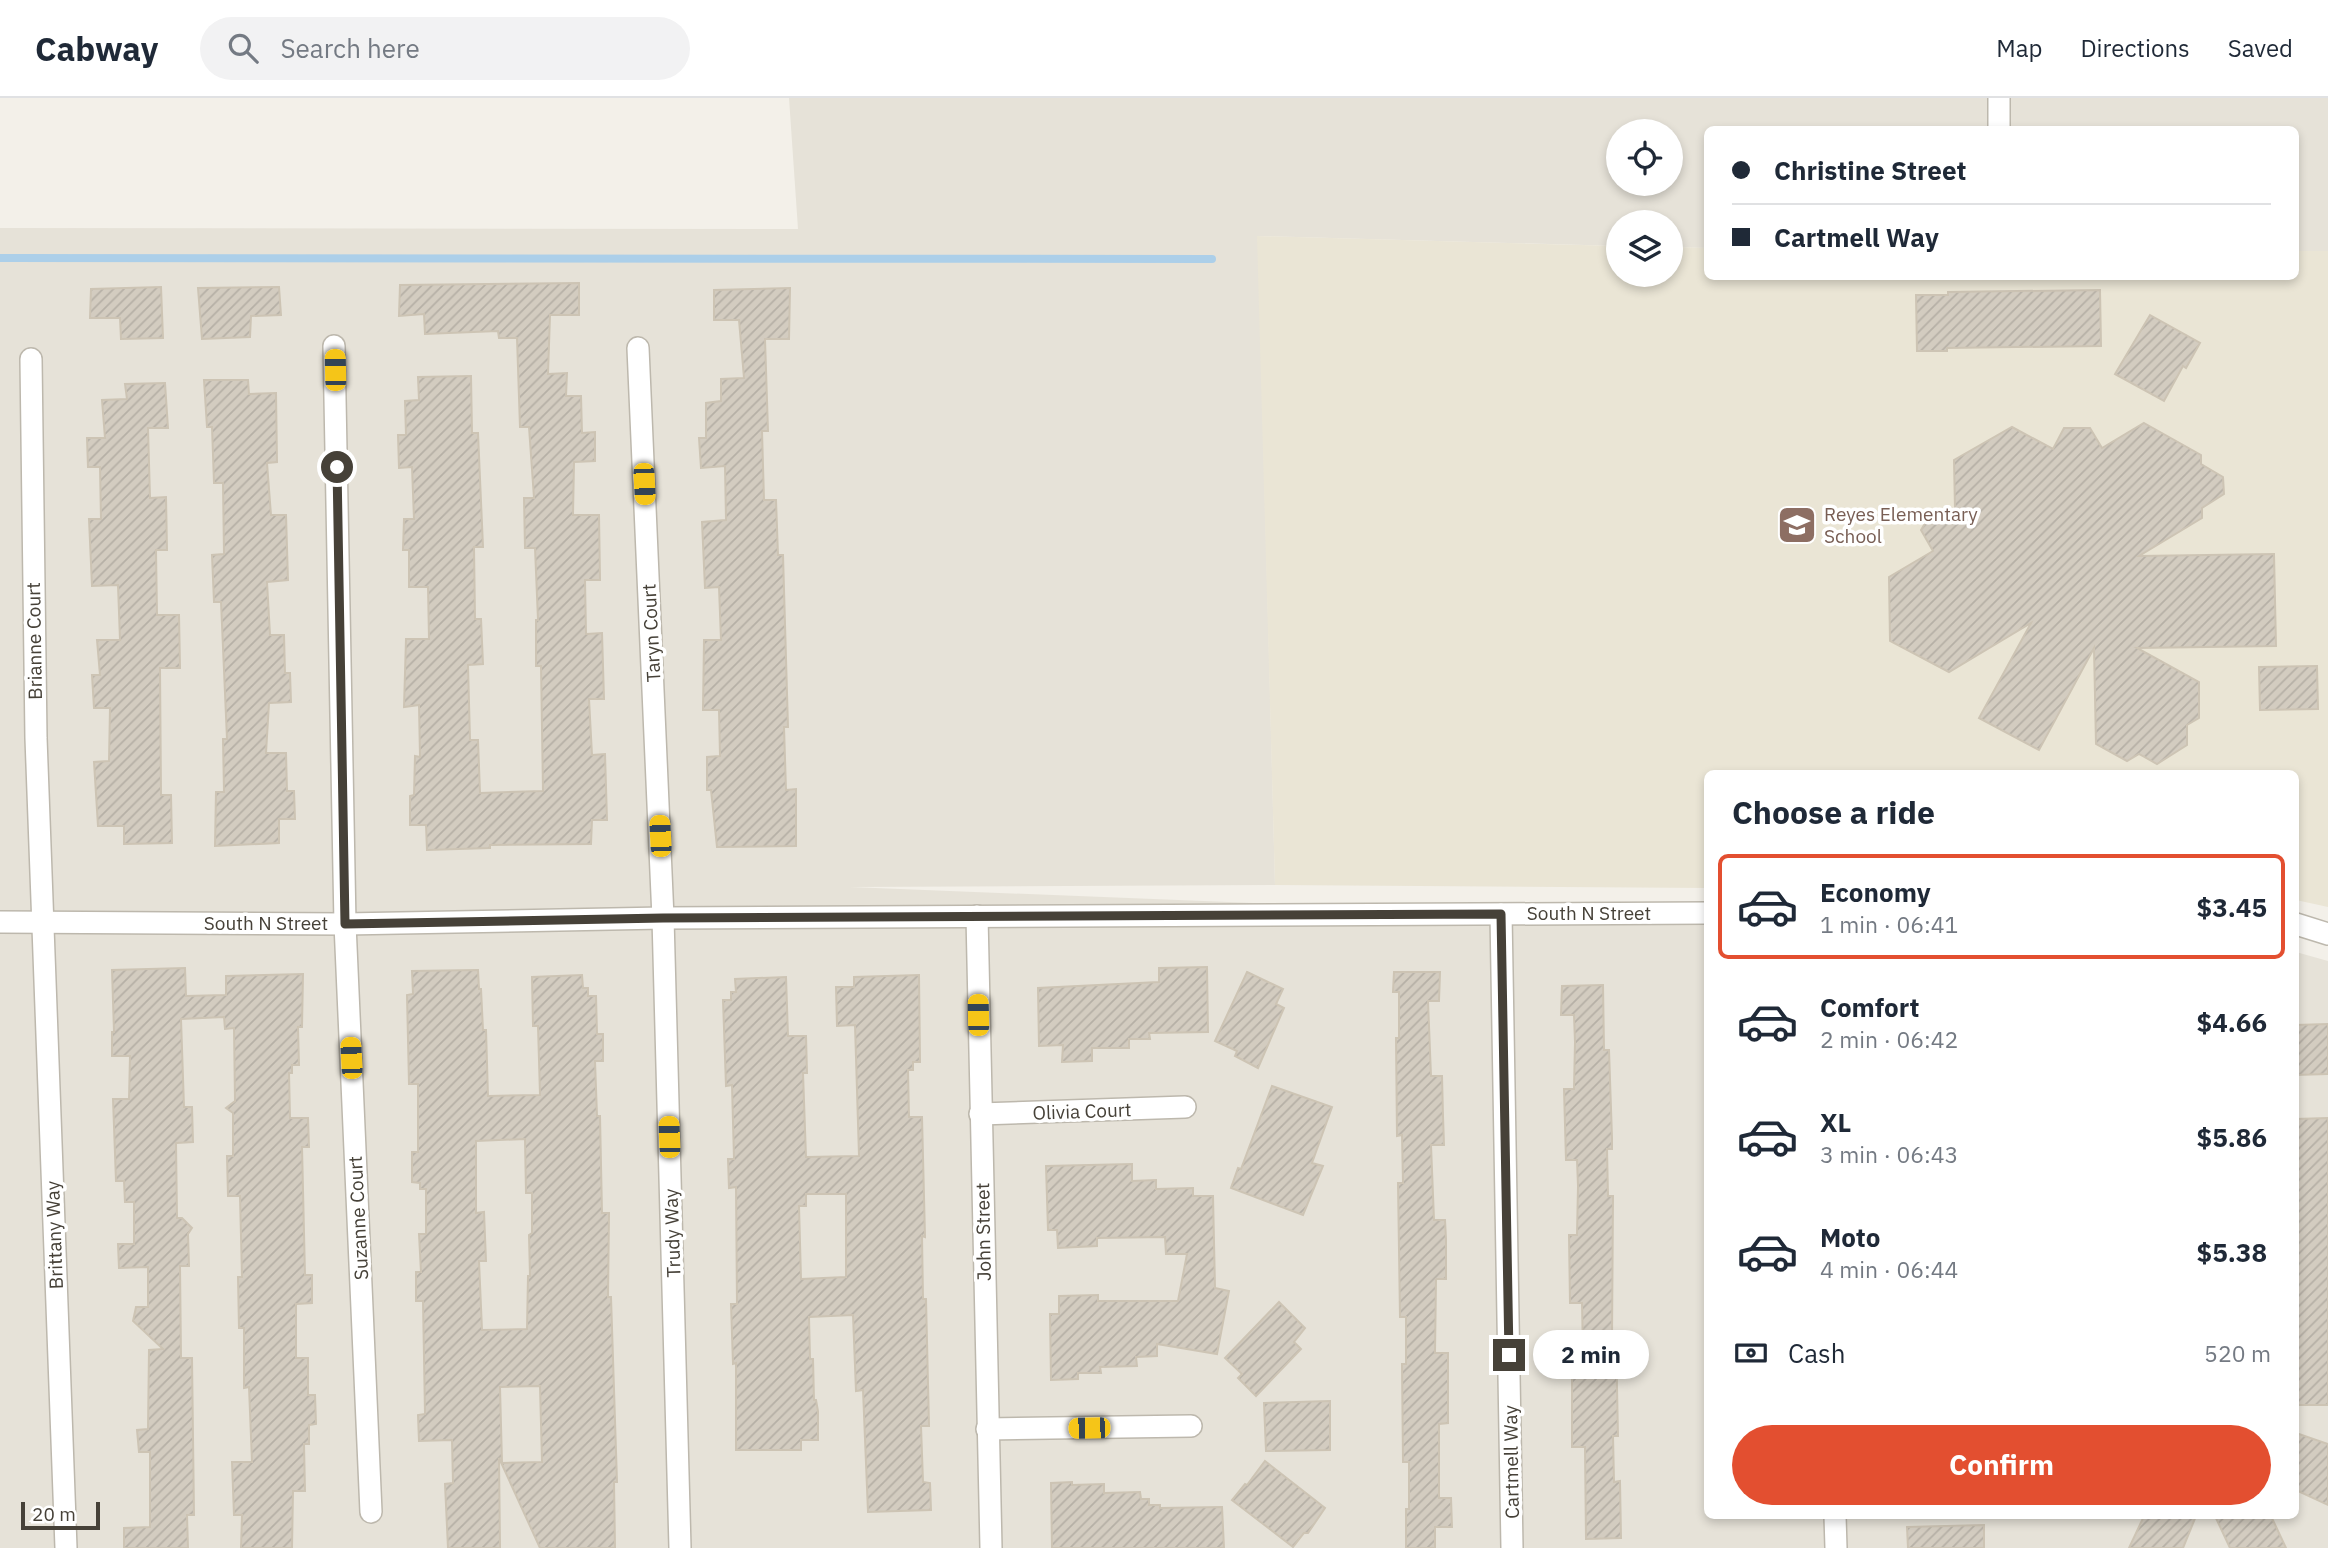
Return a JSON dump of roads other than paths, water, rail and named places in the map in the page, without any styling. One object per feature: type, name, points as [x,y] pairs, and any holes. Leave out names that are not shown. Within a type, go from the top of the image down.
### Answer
[{"type":"street","points":[[1999,98],[1999,126]]},
{"type":"street","name":"Suzanne Court","points":[[334,346],[345,924],[371,1512]]},
{"type":"street","name":"Taryn Court","points":[[638,348],[663,918]]},
{"type":"street","name":"Brianne Court","points":[[31,359],[36,738],[43,922]]},
{"type":"street","name":"South N Street","points":[[0,922],[345,924],[663,918],[1704,913]]},
{"type":"street","name":"Cartmell Way","points":[[1501,914],[1512,1548]]},
{"type":"street","name":"John Street","points":[[977,916],[991,1548]]},
{"type":"street","name":"Trudy Way","points":[[663,918],[680,1548]]},
{"type":"street","name":"Brittany Way","points":[[43,922],[66,1548]]},
{"type":"street","points":[[2299,925],[2328,934]]},
{"type":"street","name":"Olivia Court","points":[[980,1114],[1185,1107]]},
{"type":"street","points":[[988,1429],[1191,1426]]},
{"type":"street","points":[[1835,1519],[1836,1548]]},
{"type":"waterway","points":[[0,258],[1212,259]]},
{"type":"place","name":"Reyes Elementary School","points":[[1797,525]]}]
